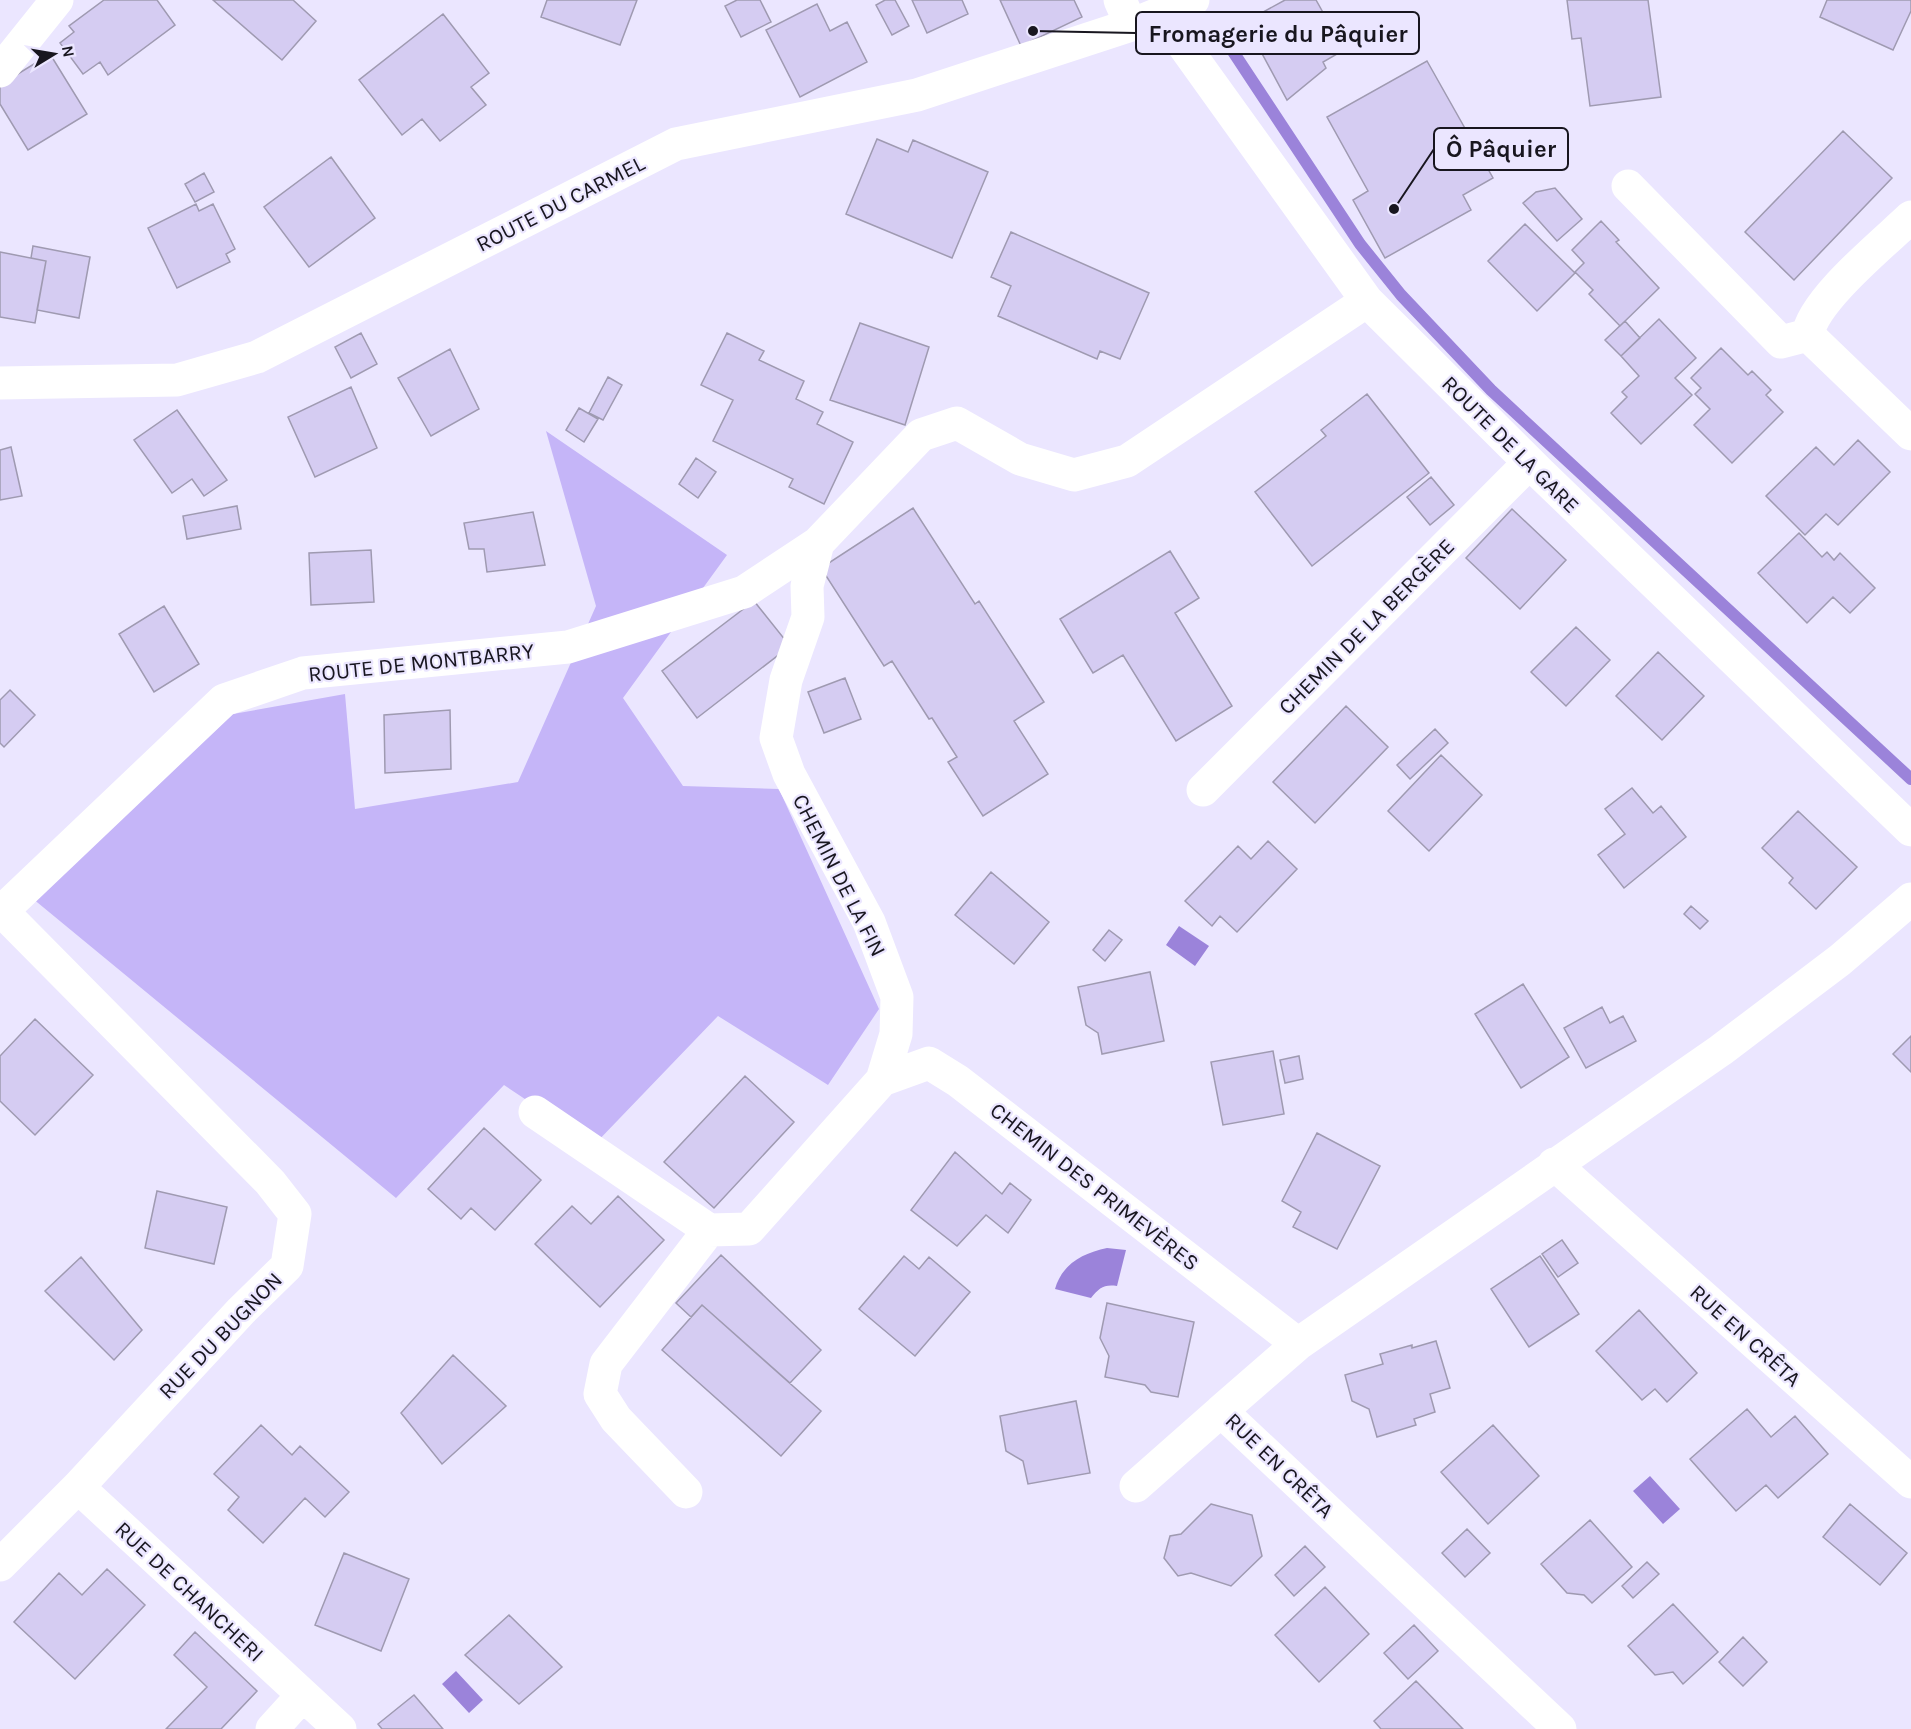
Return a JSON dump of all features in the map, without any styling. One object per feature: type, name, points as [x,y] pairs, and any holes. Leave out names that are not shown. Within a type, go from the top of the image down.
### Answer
[{"type":"street","points":[[0,71],[57,0]]},
{"type":"street","name":"ROUTE DU CARMEL","points":[[0,383],[177,380],[257,357],[676,144],[917,95],[1125,13],[1161,14],[1193,0]]},
{"type":"street","name":"ROUTE DE LA GARE","points":[[1161,14],[1366,302],[1529,463],[1911,830]]},
{"type":"street","points":[[1628,186],[1781,342],[1808,335]]},
{"type":"street","points":[[1808,335],[1809,324],[1827,298],[1911,218]]},
{"type":"street","name":"ROUTE DE MONTBARRY","points":[[1,912],[224,700],[303,673],[568,647],[744,592],[818,543],[921,435],[957,423],[1020,459],[1074,475],[1127,461],[1366,302]]},
{"type":"street","points":[[1808,335],[1911,434]]},
{"type":"street","name":"CHEMIN DE LA BERGÈRE","points":[[1203,790],[1529,463]]},
{"type":"street","name":"CHEMIN DE LA FIN","points":[[709,1230],[749,1229],[882,1080],[896,1034],[897,997],[869,922],[789,774],[776,738],[786,680],[808,617],[807,586],[818,543]]},
{"type":"street","name":"RUE EN CRÊTA","points":[[1136,1486],[1298,1344],[1721,1050],[1840,960],[1911,899]]},
{"type":"street","name":"RUE DU BUGNON","points":[[0,1564],[78,1487],[241,1311],[286,1266],[295,1214],[270,1182],[1,912]]},
{"type":"street","name":"CHEMIN DES PRIMEVÈRES","points":[[882,1080],[929,1063],[958,1081],[1298,1344]]},
{"type":"street","points":[[535,1112],[709,1230],[606,1364],[600,1394],[616,1419],[686,1492]]},
{"type":"street","name":"RUE EN CRÊTA","points":[[1554,1164],[1911,1482]]},
{"type":"street","name":"RUE EN CRÊTA","points":[[1221,1411],[1560,1729]]},
{"type":"street","name":"RUE DE CHANCHERI","points":[[78,1487],[340,1729]]},
{"type":"street","points":[[272,1729],[303,1696]]},
{"type":"shaded area","points":[[546,431],[727,555],[623,698],[683,786],[779,789],[879,1009],[828,1085],[718,1016],[594,1145],[504,1085],[396,1198],[32,898],[233,714],[345,694],[355,809],[518,782],[596,606]]},
{"type":"shaded area","points":[[1179,926],[1209,946],[1195,966],[1166,945]]},
{"type":"shaded area","points":[[1107,1248],[1126,1250],[1117,1286],[1102,1288],[1091,1298],[1055,1289],[1058,1280],[1068,1266],[1090,1253]]},
{"type":"shaded area","points":[[1650,1476],[1680,1509],[1663,1524],[1633,1491]]},
{"type":"shaded area","points":[[456,1671],[483,1700],[469,1713],[442,1684]]},
{"type":"building","points":[[104,0],[157,0],[175,25],[108,75],[100,62],[83,74],[60,43],[74,32],[69,26]]},
{"type":"building","points":[[213,0],[293,0],[316,21],[282,60]]},
{"type":"building","points":[[547,0],[637,0],[620,45],[541,17]]},
{"type":"building","points":[[737,0],[760,0],[771,22],[741,37],[725,6]]},
{"type":"building","points":[[885,0],[895,0],[909,26],[892,35],[876,5]]},
{"type":"building","points":[[912,0],[962,0],[968,14],[927,33]]},
{"type":"building","points":[[1000,0],[1074,0],[1082,17],[1021,46]]},
{"type":"building","points":[[1285,0],[1316,0],[1344,50],[1323,62],[1326,68],[1287,100],[1245,22]]},
{"type":"building","points":[[1567,0],[1648,0],[1661,97],[1590,106],[1581,38],[1572,39]]},
{"type":"building","points":[[1827,0],[1911,0],[1911,11],[1893,50],[1820,17]]},
{"type":"building","points":[[817,4],[830,31],[847,22],[867,62],[800,97],[766,30]]},
{"type":"building","points":[[443,14],[489,73],[471,87],[486,105],[440,141],[422,119],[402,135],[359,80]]},
{"type":"building","points":[[50,54],[87,114],[28,150],[0,104],[0,85]]},
{"type":"building","points":[[1427,61],[1493,178],[1463,195],[1471,210],[1385,258],[1353,200],[1368,191],[1327,117]]},
{"type":"building","points":[[1843,131],[1892,178],[1794,280],[1745,232]]},
{"type":"building","points":[[877,139],[908,152],[913,140],[988,172],[952,258],[846,214]]},
{"type":"building","points":[[331,157],[375,218],[309,267],[264,207]]},
{"type":"building","points":[[204,173],[214,192],[195,202],[185,184]]},
{"type":"building","points":[[1555,188],[1582,219],[1557,241],[1523,203],[1536,192]]},
{"type":"building","points":[[196,204],[199,211],[213,204],[235,249],[226,254],[230,262],[177,288],[148,228]]},
{"type":"building","points":[[1601,221],[1619,240],[1616,242],[1659,288],[1620,326],[1589,294],[1593,290],[1575,272],[1584,263],[1572,250]]},
{"type":"building","points":[[1525,224],[1575,273],[1537,311],[1488,261]]},
{"type":"building","points":[[1011,232],[1149,293],[1120,359],[1100,351],[1097,359],[998,316],[1011,286],[991,277]]},
{"type":"building","points":[[33,246],[90,257],[79,318],[37,310],[46,261],[31,258]]},
{"type":"building","points":[[0,252],[46,261],[35,323],[0,317]]},
{"type":"building","points":[[1659,319],[1696,358],[1675,378],[1692,395],[1641,444],[1611,413],[1627,397],[1622,392],[1639,376],[1621,356]]},
{"type":"building","points":[[1625,321],[1640,338],[1621,356],[1605,340]]},
{"type":"building","points":[[860,323],[929,347],[905,425],[830,400]]},
{"type":"building","points":[[361,333],[377,364],[351,378],[335,347]]},
{"type":"building","points":[[727,333],[764,351],[759,360],[804,381],[796,399],[823,412],[817,424],[853,442],[824,504],[789,487],[793,479],[713,441],[733,400],[701,385]]},
{"type":"building","points":[[1721,348],[1748,375],[1752,371],[1771,390],[1766,395],[1783,412],[1732,463],[1694,425],[1710,409],[1695,394],[1701,388],[1691,378]]},
{"type":"building","points":[[450,349],[479,409],[431,436],[398,378]]},
{"type":"building","points":[[608,377],[622,385],[603,420],[589,413]]},
{"type":"building","points":[[351,387],[377,448],[315,477],[288,417]]},
{"type":"building","points":[[1367,394],[1429,473],[1312,566],[1255,492],[1326,436],[1321,430]]},
{"type":"building","points":[[579,408],[598,419],[584,442],[566,430]]},
{"type":"building","points":[[177,410],[227,480],[204,496],[192,479],[172,493],[134,440]]},
{"type":"building","points":[[1858,440],[1890,472],[1838,525],[1826,514],[1805,535],[1766,496],[1816,447],[1834,465]]},
{"type":"building","points":[[11,447],[22,496],[0,500],[0,450]]},
{"type":"building","points":[[696,458],[716,472],[698,498],[679,484]]},
{"type":"building","points":[[1431,477],[1454,505],[1430,525],[1407,497]]},
{"type":"building","points":[[237,506],[241,529],[187,539],[183,516]]},
{"type":"building","points":[[913,508],[975,604],[979,601],[1044,702],[1014,721],[1048,774],[983,816],[948,762],[957,757],[932,718],[929,719],[892,661],[884,666],[821,568]]},
{"type":"building","points":[[1512,509],[1566,560],[1520,609],[1466,558]]},
{"type":"building","points":[[533,512],[545,565],[487,572],[484,549],[469,549],[464,523]]},
{"type":"building","points":[[1799,533],[1822,557],[1827,552],[1834,560],[1840,553],[1875,588],[1850,613],[1833,597],[1807,623],[1758,573]]},
{"type":"building","points":[[371,550],[374,602],[311,605],[309,553]]},
{"type":"building","points":[[1170,551],[1199,598],[1175,613],[1232,706],[1176,741],[1123,655],[1093,673],[1060,619]]},
{"type":"building","points":[[754,601],[790,646],[697,718],[662,671]]},
{"type":"building","points":[[164,606],[199,664],[154,692],[119,634]]},
{"type":"building","points":[[1576,627],[1610,660],[1566,706],[1531,672]]},
{"type":"building","points":[[1658,652],[1704,696],[1662,740],[1616,696]]},
{"type":"building","points":[[845,678],[861,719],[824,733],[808,692]]},
{"type":"building","points":[[10,690],[35,715],[4,747],[0,743],[0,700]]},
{"type":"building","points":[[1346,706],[1388,747],[1315,823],[1273,782]]},
{"type":"building","points":[[450,710],[451,769],[385,773],[384,715]]},
{"type":"building","points":[[1435,729],[1448,743],[1410,779],[1397,765]]},
{"type":"building","points":[[1441,755],[1482,795],[1429,851],[1388,811]]},
{"type":"building","points":[[1632,788],[1653,813],[1661,806],[1686,837],[1624,888],[1598,855],[1625,834],[1605,809]]},
{"type":"building","points":[[1798,811],[1857,867],[1816,909],[1789,883],[1793,878],[1762,848]]},
{"type":"building","points":[[1268,841],[1297,869],[1237,932],[1220,916],[1212,926],[1185,901],[1238,846],[1251,859]]},
{"type":"building","points":[[991,872],[1049,922],[1014,964],[955,915]]},
{"type":"building","points":[[1691,906],[1708,921],[1700,929],[1684,914]]},
{"type":"building","points":[[1109,930],[1122,940],[1105,961],[1093,950]]},
{"type":"building","points":[[1150,972],[1164,1041],[1102,1054],[1098,1033],[1086,1025],[1078,987]]},
{"type":"building","points":[[1523,984],[1569,1057],[1521,1088],[1475,1014]]},
{"type":"building","points":[[1602,1007],[1610,1023],[1623,1016],[1636,1041],[1586,1068],[1564,1028]]},
{"type":"building","points":[[35,1019],[93,1075],[35,1135],[0,1101],[0,1056]]},
{"type":"building","points":[[1911,1036],[1911,1072],[1893,1054]]},
{"type":"building","points":[[1273,1051],[1284,1114],[1223,1125],[1211,1062]]},
{"type":"building","points":[[1299,1056],[1303,1079],[1285,1083],[1280,1060]]},
{"type":"building","points":[[745,1076],[794,1122],[714,1208],[664,1162]]},
{"type":"building","points":[[484,1128],[541,1180],[495,1230],[471,1208],[461,1219],[428,1189]]},
{"type":"building","points":[[1317,1133],[1380,1166],[1337,1249],[1293,1227],[1301,1212],[1282,1201]]},
{"type":"building","points":[[955,1152],[1002,1194],[1010,1183],[1031,1200],[1008,1233],[986,1215],[957,1246],[911,1210]]},
{"type":"building","points":[[157,1191],[227,1207],[214,1264],[145,1248]]},
{"type":"building","points":[[618,1196],[664,1240],[600,1307],[535,1244],[572,1206],[591,1224]]},
{"type":"building","points":[[1562,1240],[1578,1263],[1558,1277],[1542,1254]]},
{"type":"building","points":[[721,1255],[821,1350],[790,1383],[702,1305],[691,1317],[676,1303]]},
{"type":"building","points":[[904,1256],[919,1269],[929,1257],[970,1292],[915,1356],[859,1309]]},
{"type":"building","points":[[1540,1256],[1579,1314],[1529,1347],[1491,1289]]},
{"type":"building","points":[[81,1257],[142,1330],[114,1360],[45,1291]]},
{"type":"building","points":[[1107,1303],[1194,1322],[1178,1397],[1151,1392],[1145,1385],[1105,1377],[1109,1356],[1100,1338]]},
{"type":"building","points":[[702,1305],[821,1411],[781,1456],[662,1350]]},
{"type":"building","points":[[1639,1310],[1697,1373],[1667,1402],[1655,1389],[1642,1400],[1596,1351]]},
{"type":"building","points":[[1436,1341],[1450,1388],[1430,1394],[1435,1412],[1414,1419],[1416,1425],[1377,1437],[1369,1409],[1352,1401],[1345,1375],[1383,1364],[1380,1354]]},
{"type":"building","points":[[453,1355],[506,1406],[442,1464],[401,1413]]},
{"type":"building","points":[[1076,1401],[1090,1473],[1028,1484],[1023,1461],[1006,1451],[1000,1416]]},
{"type":"building","points":[[1747,1409],[1771,1437],[1795,1416],[1828,1454],[1778,1498],[1766,1485],[1736,1511],[1690,1459]]},
{"type":"building","points":[[261,1425],[292,1455],[300,1446],[349,1492],[325,1517],[305,1498],[263,1543],[228,1510],[239,1497],[214,1474]]},
{"type":"building","points":[[1493,1425],[1539,1476],[1488,1524],[1441,1472]]},
{"type":"building","points":[[1211,1504],[1252,1515],[1262,1556],[1231,1586],[1191,1573],[1178,1576],[1164,1558],[1170,1536],[1181,1534]]},
{"type":"building","points":[[1850,1504],[1907,1553],[1880,1585],[1823,1537]]},
{"type":"building","points":[[1590,1520],[1632,1567],[1592,1603],[1584,1595],[1567,1593],[1541,1564]]},
{"type":"building","points":[[1467,1529],[1490,1553],[1465,1577],[1442,1553]]},
{"type":"building","points":[[1305,1546],[1325,1567],[1294,1596],[1275,1575]]},
{"type":"building","points":[[344,1553],[409,1579],[381,1651],[315,1625]]},
{"type":"building","points":[[1647,1562],[1659,1574],[1633,1598],[1622,1586]]},
{"type":"building","points":[[107,1569],[145,1605],[75,1679],[14,1622],[59,1573],[82,1595]]},
{"type":"building","points":[[1325,1587],[1369,1634],[1319,1682],[1275,1635]]},
{"type":"building","points":[[1673,1604],[1718,1652],[1683,1684],[1673,1672],[1655,1675],[1628,1646]]},
{"type":"building","points":[[509,1615],[562,1667],[519,1704],[465,1655]]},
{"type":"building","points":[[1414,1625],[1438,1651],[1408,1679],[1384,1653]]},
{"type":"building","points":[[195,1632],[257,1691],[221,1729],[166,1729],[207,1687],[174,1655]]},
{"type":"building","points":[[1743,1637],[1767,1662],[1743,1686],[1719,1662]]},
{"type":"building","points":[[1416,1681],[1463,1729],[1381,1729],[1374,1721]]},
{"type":"building","points":[[414,1695],[443,1729],[382,1729],[378,1724]]},
{"type":"waterway","points":[[1210,26],[1228,44],[1360,244],[1401,295],[1491,390],[1911,779]]},
{"type":"place","name":"Fromagerie du Pâquier","points":[[1033,31]]},
{"type":"place","name":"Ô Pâquier","points":[[1394,209]]}]
